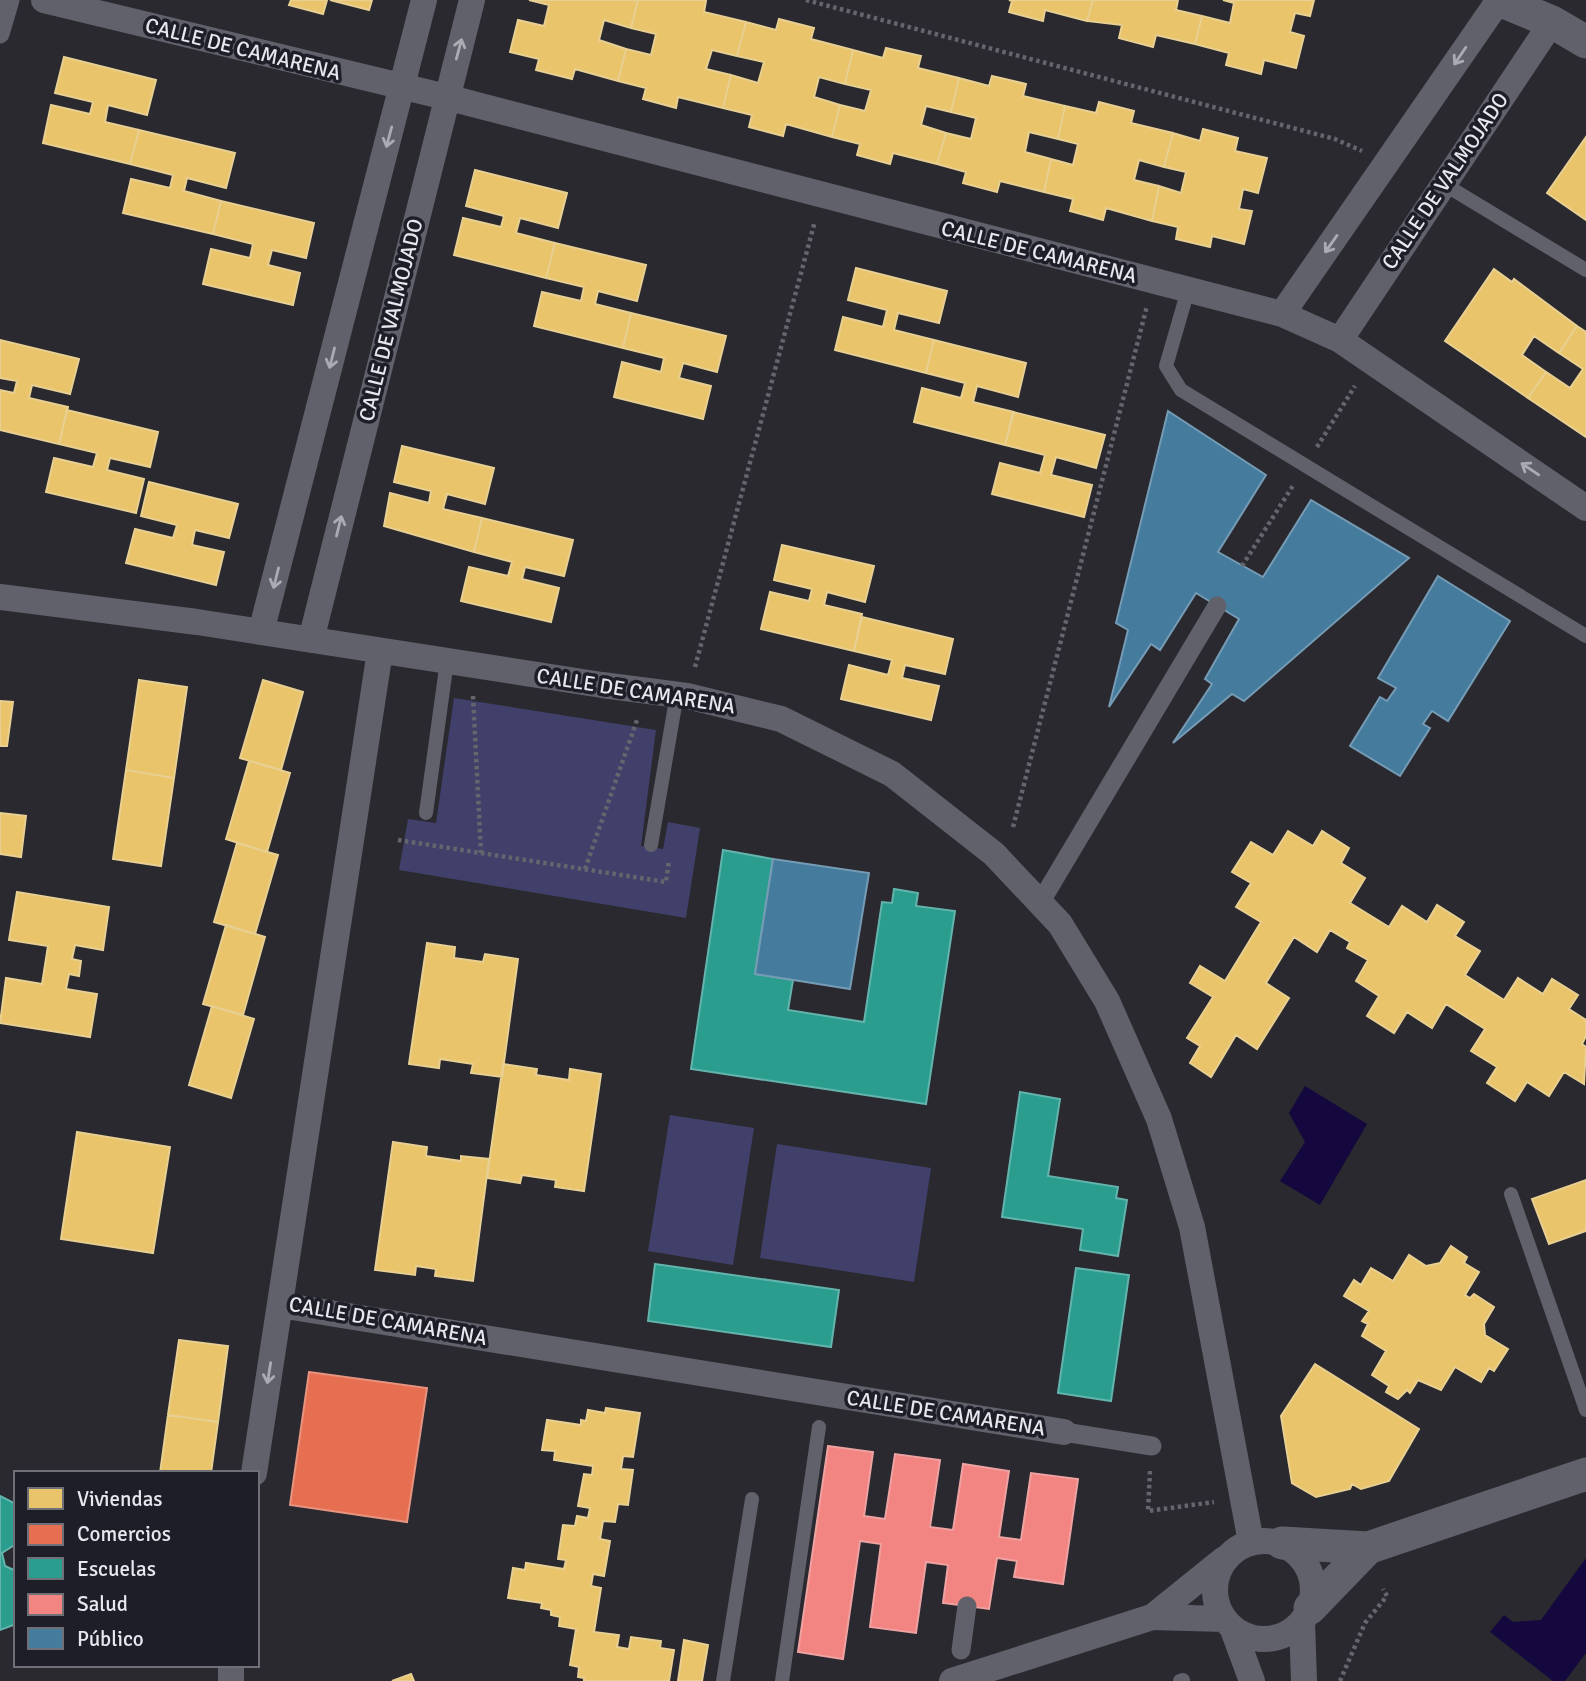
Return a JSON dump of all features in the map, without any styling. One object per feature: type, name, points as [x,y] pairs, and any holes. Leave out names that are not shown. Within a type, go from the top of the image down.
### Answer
[{"type":"street","points":[[0,34],[10,0]]},
{"type":"street","name":"CALLE DE CAMARENA","points":[[44,0],[446,97],[821,197],[1282,314],[1340,340],[1586,508]]},
{"type":"street","points":[[261,632],[424,0]]},
{"type":"street","name":"CALLE DE VALMOJADO","points":[[311,640],[472,0]]},
{"type":"street","points":[[1282,314],[1499,0],[1552,22],[1586,41]]},
{"type":"street","name":"CALLE DE VALMOJADO","points":[[1340,340],[1442,183],[1552,22]]},
{"type":"street","name":"CALLE DE CAMARENA","points":[[0,597],[261,632],[725,703],[781,719],[892,774],[994,854],[1060,924],[1107,1001],[1159,1119],[1192,1227],[1266,1542]]},
{"type":"street","points":[[1040,903],[1217,606]]},
{"type":"street","name":"CALLE DE CAMARENA","points":[[380,651],[280,1306],[1064,1432]]},
{"type":"street","points":[[254,1471],[280,1306]]},
{"type":"street","points":[[1064,1432],[1152,1446]]},
{"type":"street","points":[[957,1680],[1152,1617],[1227,1558],[1266,1542],[1368,1548],[1586,1474]]},
{"type":"street","points":[[1266,1542],[1295,1551],[1306,1563],[1312,1577],[1306,1615],[1304,1681]]},
{"type":"street","points":[[1152,1617],[1228,1623],[1245,1635],[1260,1639],[1276,1638],[1306,1615],[1368,1548]]},
{"type":"street","points":[[1227,1558],[1215,1581],[1218,1607],[1228,1623],[1252,1681]]},
{"type":"street","points":[[961,1650],[967,1606]]},
{"type":"lane","points":[[1442,183],[1586,270]]},
{"type":"lane","points":[[1188,290],[1166,366],[1181,390],[1586,636]]},
{"type":"lane","points":[[426,813],[447,661]]},
{"type":"lane","points":[[651,845],[677,694]]},
{"type":"lane","points":[[1511,1194],[1586,1409]]},
{"type":"lane","points":[[782,1681],[820,1427]]},
{"type":"lane","points":[[723,1681],[752,1499]]},
{"type":"path","points":[[806,0],[1335,139],[1388,163]]},
{"type":"path","points":[[695,667],[821,197]]},
{"type":"path","points":[[1013,827],[1153,281]]},
{"type":"path","points":[[472,696],[481,853]]},
{"type":"path","points":[[585,869],[637,720]]},
{"type":"path","points":[[398,840],[666,882],[670,858]]},
{"type":"path","points":[[1152,1446],[1148,1511],[1192,1505]]},
{"type":"path","points":[[1340,1681],[1365,1623],[1387,1596],[1383,1589]]},
{"type":"shaded area","points":[[454,698],[656,730],[641,846],[663,849],[668,822],[700,828],[686,918],[399,870],[408,819],[436,823]]},
{"type":"shaded area","points":[[1305,1086],[1367,1124],[1320,1205],[1280,1181],[1305,1142],[1289,1113]]},
{"type":"shaded area","points":[[670,1115],[754,1128],[733,1265],[648,1251]]},
{"type":"shaded area","points":[[777,1144],[931,1168],[914,1282],[760,1258]]},
{"type":"shaded area","points":[[1586,1558],[1586,1653],[1565,1681],[1553,1681],[1490,1632],[1504,1615],[1513,1622],[1541,1620]]},
{"type":"building: Viviendas","points":[[291,0],[327,0],[323,14],[289,5]]},
{"type":"building: Viviendas","points":[[330,0],[372,0],[369,10]]},
{"type":"building: Viviendas","points":[[529,0],[638,0],[631,28],[604,20],[599,40],[626,49],[618,81],[575,69],[572,79],[536,70],[539,59],[510,52],[518,20],[544,26],[549,5]]},
{"type":"building: Viviendas","points":[[638,0],[703,0],[706,1],[704,12],[746,22],[737,56],[712,50],[706,69],[731,75],[723,108],[678,97],[676,108],[643,99],[646,88],[618,81],[626,49],[651,55],[656,34],[631,28]]},
{"type":"building: Viviendas","points":[[1009,0],[1093,0],[1087,21],[1045,10],[1043,21],[1009,12],[1012,1]]},
{"type":"building: Viviendas","points":[[1093,0],[1178,0],[1176,10],[1202,16],[1195,44],[1156,35],[1153,47],[1119,38],[1122,25],[1087,21]]},
{"type":"building: Viviendas","points":[[1223,0],[1314,0],[1310,16],[1295,13],[1290,32],[1304,36],[1296,68],[1264,60],[1261,74],[1226,65],[1229,53],[1195,44],[1202,16],[1230,23],[1234,3]]},
{"type":"building: Viviendas","points":[[779,19],[814,28],[811,39],[853,50],[845,84],[819,77],[814,97],[840,105],[832,137],[786,124],[783,136],[749,127],[752,115],[723,108],[731,75],[758,83],[764,62],[737,56],[746,22],[776,30]]},
{"type":"building: Viviendas","points":[[886,48],[921,56],[918,68],[959,78],[951,112],[926,106],[921,125],[946,133],[937,164],[893,153],[890,164],[857,155],[860,144],[832,137],[840,105],[865,111],[871,90],[845,84],[853,50],[883,58]]},
{"type":"building: Viviendas","points":[[64,57],[156,80],[147,115],[108,105],[105,122],[139,130],[130,164],[43,143],[51,105],[90,114],[93,102],[55,93]]},
{"type":"building: Viviendas","points":[[992,76],[1026,84],[1023,96],[1065,106],[1058,139],[1029,132],[1025,152],[1051,159],[1044,192],[1000,181],[997,192],[963,183],[966,172],[937,164],[946,133],[971,139],[976,118],[951,112],[959,78],[989,86]]},
{"type":"building: Viviendas","points":[[1099,102],[1134,111],[1131,123],[1173,133],[1164,167],[1139,160],[1134,180],[1159,186],[1152,221],[1106,208],[1103,220],[1070,211],[1073,199],[1044,192],[1051,159],[1073,165],[1078,144],[1058,139],[1065,106],[1096,113]]},
{"type":"building: Viviendas","points":[[1203,129],[1238,138],[1235,151],[1267,158],[1258,193],[1243,189],[1239,209],[1252,211],[1244,244],[1212,236],[1210,247],[1176,239],[1178,227],[1152,221],[1159,186],[1181,193],[1186,172],[1164,167],[1173,133],[1200,141]]},
{"type":"building: Viviendas","points":[[139,130],[235,153],[226,188],[187,178],[184,191],[221,201],[213,234],[123,213],[131,179],[170,188],[173,175],[130,164]]},
{"type":"building: Viviendas","points":[[1586,137],[1586,220],[1547,193]]},
{"type":"building: Viviendas","points":[[475,170],[567,193],[558,228],[520,218],[516,233],[555,243],[546,278],[454,255],[463,218],[501,227],[504,216],[466,206]]},
{"type":"building: Viviendas","points":[[221,201],[314,223],[306,258],[272,250],[268,265],[300,273],[293,305],[203,284],[211,249],[250,258],[253,244],[213,234]]},
{"type":"building: Viviendas","points":[[555,243],[646,265],[637,301],[598,291],[595,304],[631,313],[623,348],[534,326],[542,292],[581,301],[584,287],[546,278]]},
{"type":"building: Viviendas","points":[[856,268],[947,291],[939,323],[898,313],[894,330],[934,340],[926,373],[835,350],[843,317],[883,327],[887,310],[848,300]]},
{"type":"building: Viviendas","points":[[1494,269],[1512,282],[1514,279],[1577,326],[1559,353],[1534,336],[1522,355],[1546,372],[1528,398],[1445,341]]},
{"type":"building: Viviendas","points":[[631,313],[726,336],[717,372],[683,363],[679,378],[711,386],[703,419],[614,397],[622,362],[661,372],[664,358],[623,348]]},
{"type":"building: Viviendas","points":[[1577,326],[1586,332],[1586,437],[1528,398],[1546,372],[1570,388],[1583,369],[1559,353]]},
{"type":"building: Viviendas","points":[[0,340],[79,359],[70,394],[32,385],[29,398],[68,407],[59,444],[0,430],[0,390],[14,393],[17,381],[0,378]]},
{"type":"building: Viviendas","points":[[934,340],[1026,363],[1018,397],[977,386],[973,402],[1014,412],[1005,445],[914,422],[922,388],[961,398],[965,383],[926,373]]},
{"type":"building: Viviendas","points":[[67,410],[158,432],[150,467],[110,458],[107,470],[144,479],[136,513],[46,492],[54,458],[93,467],[97,453],[59,444]]},
{"type":"building: Viviendas","points":[[1013,412],[1105,435],[1096,468],[1056,457],[1051,475],[1092,485],[1084,517],[992,494],[1000,463],[1040,473],[1045,455],[1005,445]]},
{"type":"building: Viviendas","points":[[402,446],[494,468],[485,504],[447,494],[443,509],[482,518],[474,552],[384,526],[390,493],[429,503],[431,491],[394,482]]},
{"type":"building: Viviendas","points":[[149,482],[238,504],[229,538],[195,530],[192,545],[224,552],[216,585],[126,563],[135,529],[173,538],[177,525],[141,516]]},
{"type":"building: Viviendas","points":[[482,518],[573,540],[564,576],[525,567],[522,579],[559,588],[551,622],[461,601],[469,567],[508,576],[512,562],[474,552]]},
{"type":"building: Viviendas","points":[[782,545],[874,566],[865,602],[827,592],[824,605],[862,614],[854,651],[761,629],[770,592],[809,601],[812,589],[774,580]]},
{"type":"building: Viviendas","points":[[862,617],[953,639],[945,674],[905,665],[902,678],[939,686],[931,720],[841,699],[849,665],[888,675],[892,660],[854,651]]},
{"type":"building: Viviendas","points":[[139,680],[187,687],[174,778],[126,770]]},
{"type":"building: Viviendas","points":[[263,680],[303,692],[281,770],[240,758]]},
{"type":"building: Viviendas","points":[[0,701],[13,702],[7,746],[0,746]]},
{"type":"building: Viviendas","points":[[249,761],[290,773],[267,852],[226,839]]},
{"type":"building: Viviendas","points":[[126,770],[174,778],[161,866],[113,859]]},
{"type":"building: Viviendas","points":[[0,813],[26,816],[21,857],[0,854]]},
{"type":"building: Viviendas","points":[[1288,831],[1313,846],[1322,831],[1349,848],[1341,863],[1365,878],[1350,903],[1389,927],[1402,906],[1427,922],[1437,905],[1464,922],[1455,936],[1480,951],[1465,975],[1504,1000],[1518,978],[1543,994],[1552,979],[1578,995],[1569,1009],[1586,1020],[1586,1036],[1582,1044],[1586,1047],[1584,1084],[1564,1072],[1549,1096],[1527,1082],[1515,1101],[1487,1083],[1497,1067],[1471,1051],[1485,1029],[1446,1004],[1432,1028],[1407,1012],[1394,1033],[1367,1016],[1379,996],[1356,981],[1368,960],[1347,948],[1350,942],[1330,930],[1317,952],[1294,937],[1266,983],[1289,998],[1257,1049],[1236,1035],[1211,1077],[1190,1063],[1200,1046],[1187,1038],[1213,997],[1190,983],[1200,966],[1225,981],[1261,922],[1236,907],[1251,883],[1232,872],[1251,842],[1273,855]]},
{"type":"building: Viviendas","points":[[237,843],[278,855],[255,934],[214,922]]},
{"type":"building: Viviendas","points":[[17,892],[109,907],[103,950],[75,945],[72,959],[81,961],[79,976],[69,974],[66,989],[97,994],[90,1037],[0,1023],[6,978],[42,984],[48,946],[9,940]]},
{"type":"building: Viviendas","points":[[226,925],[265,937],[243,1015],[203,1004]]},
{"type":"building: Viviendas","points":[[427,943],[455,947],[454,958],[483,962],[485,954],[518,959],[502,1077],[471,1073],[473,1064],[440,1059],[439,1068],[409,1064]]},
{"type":"building: Viviendas","points":[[212,1006],[254,1019],[231,1098],[189,1085]]},
{"type":"building: Viviendas","points":[[503,1064],[537,1069],[536,1075],[569,1080],[570,1069],[601,1074],[584,1191],[555,1187],[556,1180],[522,1175],[520,1183],[487,1178]]},
{"type":"building: Viviendas","points":[[77,1132],[170,1147],[153,1253],[61,1239]]},
{"type":"building: Viviendas","points":[[393,1142],[427,1147],[426,1156],[461,1161],[461,1156],[489,1159],[473,1281],[435,1276],[436,1269],[416,1266],[415,1275],[375,1270]]},
{"type":"building: Viviendas","points":[[1586,1180],[1586,1231],[1549,1244],[1532,1199]]},
{"type":"building: Viviendas","points":[[1451,1246],[1467,1257],[1464,1263],[1479,1272],[1465,1295],[1470,1298],[1474,1294],[1494,1307],[1484,1324],[1485,1335],[1508,1349],[1494,1371],[1489,1368],[1481,1382],[1455,1367],[1441,1390],[1418,1380],[1410,1393],[1407,1390],[1398,1399],[1386,1392],[1389,1386],[1372,1375],[1386,1351],[1362,1336],[1368,1324],[1362,1321],[1369,1311],[1344,1296],[1354,1280],[1361,1285],[1371,1268],[1393,1281],[1409,1255],[1426,1266],[1440,1263]]},
{"type":"building: Viviendas","points":[[179,1340],[228,1346],[218,1422],[168,1415]]},
{"type":"building: Viviendas","points":[[1315,1364],[1419,1429],[1389,1481],[1361,1489],[1352,1484],[1350,1489],[1316,1497],[1292,1483],[1281,1416]]},
{"type":"building: Viviendas","points":[[606,1408],[640,1413],[633,1457],[623,1456],[621,1469],[633,1470],[628,1505],[618,1504],[615,1522],[603,1521],[600,1539],[610,1541],[604,1576],[593,1574],[591,1586],[601,1588],[594,1632],[619,1635],[617,1647],[629,1649],[631,1637],[661,1641],[660,1648],[674,1650],[669,1681],[584,1681],[584,1678],[578,1677],[579,1667],[570,1665],[576,1629],[559,1626],[560,1617],[551,1615],[551,1610],[541,1608],[542,1603],[508,1598],[513,1568],[525,1570],[526,1563],[564,1569],[566,1560],[558,1559],[563,1525],[575,1526],[577,1516],[588,1518],[590,1508],[578,1506],[584,1474],[592,1475],[593,1466],[554,1460],[555,1451],[542,1450],[547,1420],[581,1425],[581,1420],[586,1421],[588,1410],[605,1413]]},
{"type":"building: Viviendas","points":[[168,1415],[218,1422],[211,1471],[160,1471]]},
{"type":"building: Viviendas","points":[[684,1640],[708,1645],[702,1681],[678,1681]]},
{"type":"building: Viviendas","points":[[411,1674],[414,1681],[392,1681]]},
{"type":"building: Comercios","points":[[309,1372],[427,1388],[407,1522],[290,1505]]},
{"type":"building: Escuelas","points":[[723,850],[773,859],[755,974],[793,980],[788,1010],[864,1022],[882,902],[892,903],[894,889],[918,893],[916,906],[955,911],[926,1104],[691,1069]]},
{"type":"building: Escuelas","points":[[1020,1092],[1060,1099],[1048,1176],[1118,1187],[1116,1198],[1127,1200],[1118,1256],[1080,1250],[1083,1229],[1002,1217]]},
{"type":"building: Escuelas","points":[[655,1264],[839,1290],[831,1347],[648,1321]]},
{"type":"building: Escuelas","points":[[1076,1268],[1129,1275],[1111,1401],[1058,1393]]},
{"type":"building: Escuelas","points":[[0,1496],[14,1503],[14,1545],[2,1553],[5,1566],[14,1570],[14,1625],[0,1630]]},
{"type":"building: Salud","points":[[828,1446],[873,1452],[864,1516],[885,1519],[895,1454],[940,1460],[930,1527],[953,1530],[963,1464],[1009,1471],[999,1537],[1021,1540],[1031,1473],[1078,1479],[1063,1584],[1014,1577],[1017,1561],[997,1558],[989,1609],[943,1603],[948,1565],[926,1562],[916,1633],[870,1627],[881,1544],[860,1541],[843,1659],[798,1652]]},
{"type":"building: Público","points":[[1168,411],[1266,475],[1218,552],[1263,577],[1311,500],[1409,558],[1244,701],[1232,694],[1173,743],[1212,684],[1205,679],[1239,619],[1196,593],[1160,650],[1151,644],[1109,707],[1128,630],[1116,623]]},
{"type":"building: Público","points":[[1438,576],[1510,621],[1448,721],[1432,711],[1423,724],[1430,728],[1400,776],[1350,746],[1380,697],[1387,701],[1396,688],[1378,678]]},
{"type":"building: Público","points":[[773,859],[869,873],[850,989],[755,974]]}]
